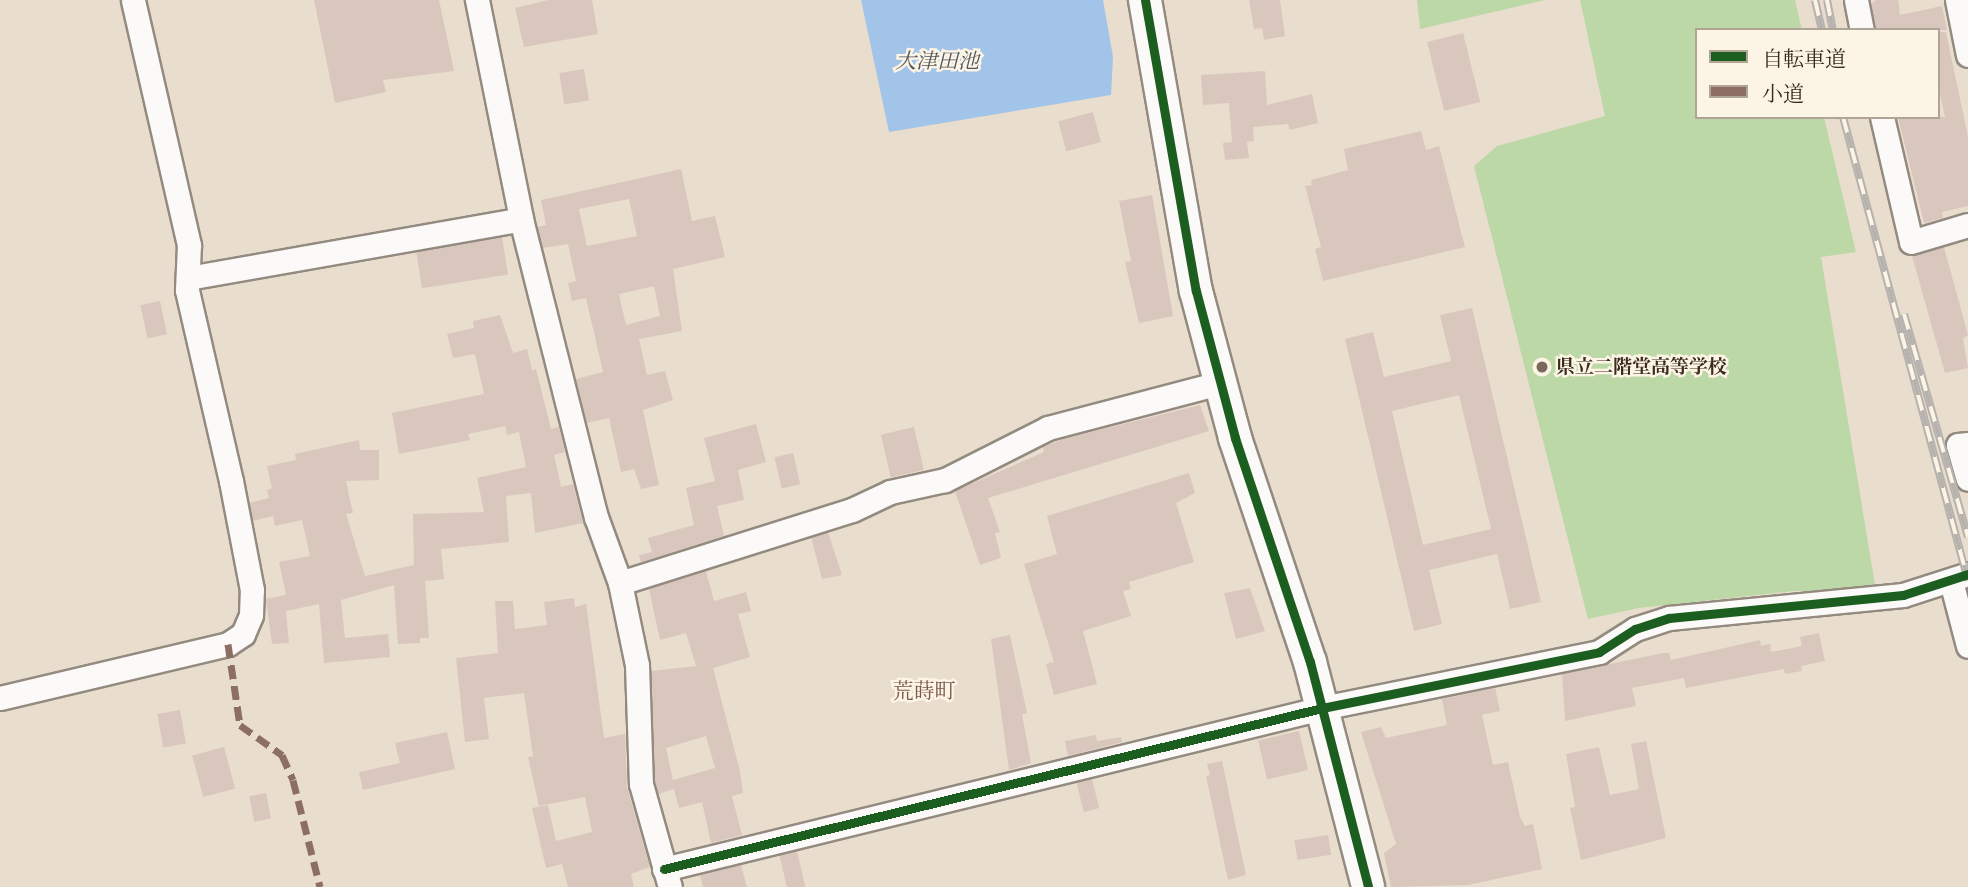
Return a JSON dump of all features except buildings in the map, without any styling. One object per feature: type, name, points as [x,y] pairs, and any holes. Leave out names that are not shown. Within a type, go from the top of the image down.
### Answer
[{"type":"street","points":[[0,698],[181,658],[228,644],[243,634],[251,615],[252,590],[187,290],[189,245],[133,0]]},
{"type":"street","points":[[477,0],[522,219],[596,517],[620,583],[637,665],[641,784],[667,878],[1322,708],[1599,652],[1635,629],[1669,618],[1903,595],[1960,577],[1968,646]]},
{"type":"street","points":[[1144,0],[1178,202],[1220,383],[1322,708],[1368,887]]},
{"type":"street","points":[[1856,0],[1863,28]]},
{"type":"street","points":[[1957,0],[1968,55]]},
{"type":"street","points":[[1882,119],[1911,242],[1968,225]]},
{"type":"street","points":[[188,278],[522,219]]},
{"type":"street","points":[[620,583],[852,510],[890,492],[945,480],[1048,428],[1220,383]]},
{"type":"street","points":[[1968,444],[1958,445],[1968,480]]},
{"type":"green space","points":[[1417,0],[1545,0],[1420,29]]},
{"type":"green space","points":[[1580,0],[1795,0],[1802,28],[1695,28],[1695,119],[1824,119],[1856,252],[1821,257],[1876,591],[1794,591],[1639,608],[1588,619],[1474,166],[1497,146],[1605,116]]},
{"type":"water","name":"大津田池","points":[[861,0],[1103,0],[1113,57],[1111,95],[889,132]]},
{"type":"railway","points":[[1815,0],[1822,28]]},
{"type":"railway","points":[[1827,0],[1833,28]]},
{"type":"railway","points":[[1844,119],[1968,580]]},
{"type":"railway","points":[[1904,314],[1968,537]]},
{"type":"marked path","points":[[228,644],[240,725],[282,755],[293,780],[320,887]]},
{"type":"cycle path","points":[[1145,0],[1196,291],[1235,438],[1310,662],[1368,887]]},
{"type":"cycle path","points":[[664,869],[1322,708],[1599,652],[1635,629],[1669,618],[1903,595],[1968,574]]},
{"type":"place","name":"県立二階堂高等学校","points":[[1542,367]]},
{"type":"district","name":"荒蒔町","points":[[924,691]]}]
